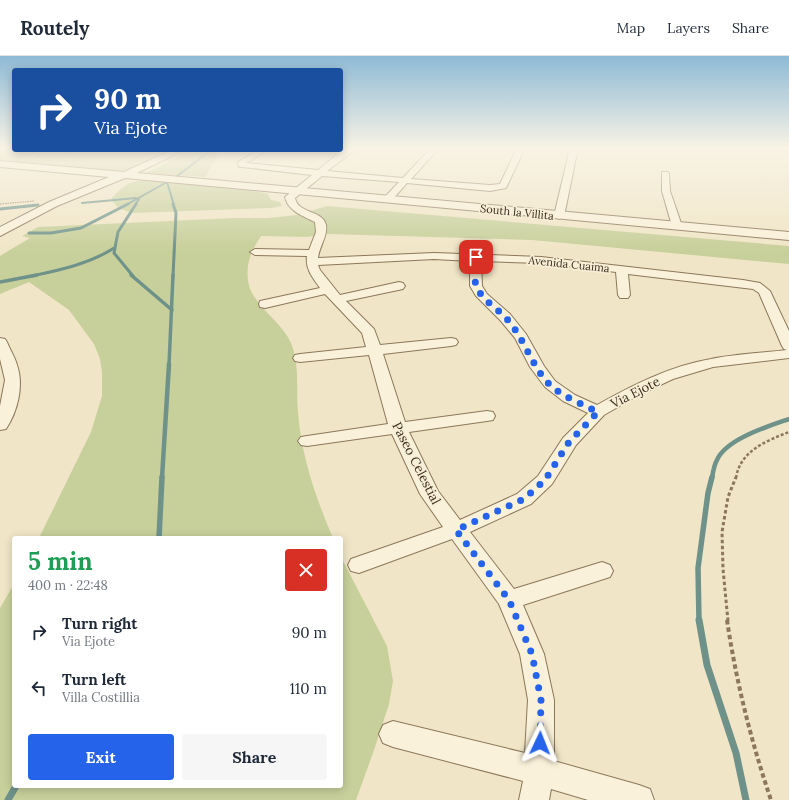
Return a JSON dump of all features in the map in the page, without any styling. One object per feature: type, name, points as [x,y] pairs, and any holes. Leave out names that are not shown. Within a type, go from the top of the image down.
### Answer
[{"type":"street","points":[[0,232],[53,204],[104,183]]},
{"type":"street","points":[[0,242],[42,217],[114,183]]},
{"type":"street","name":"South la Villita","points":[[203,183],[789,236]]},
{"type":"street","points":[[308,183],[290,198],[291,203],[297,209],[318,220],[322,225],[312,258]]},
{"type":"street","points":[[388,199],[403,183]]},
{"type":"street","points":[[437,183],[498,188],[503,186],[505,183]]},
{"type":"street","points":[[559,216],[566,183]]},
{"type":"street","points":[[666,183],[666,191],[677,226]]},
{"type":"street","name":"Avenida Cuaima","points":[[255,252],[312,258],[434,256],[541,260],[756,286],[764,291],[768,297],[789,346]]},
{"type":"street","points":[[476,257],[476,286],[482,296],[505,317],[521,337],[537,367],[550,384],[569,398],[598,412]]},
{"type":"street","name":"Paseo Celestial","points":[[312,258],[314,270],[320,280],[369,332],[376,351],[398,428],[430,494],[509,600],[532,654],[541,700],[539,771],[534,800]]},
{"type":"street","points":[[622,270],[624,295]]},
{"type":"street","points":[[265,304],[399,286]]},
{"type":"street","points":[[0,342],[10,366],[12,380],[11,396],[6,413],[0,425]]},
{"type":"street","points":[[300,358],[451,342]]},
{"type":"street","name":"Via Ejote","points":[[359,565],[456,530],[524,499],[545,480],[569,442],[598,412],[630,393],[668,376],[711,363],[789,354]]},
{"type":"street","points":[[307,441],[487,416]]},
{"type":"street","points":[[509,600],[602,571]]},
{"type":"street","points":[[393,734],[539,771],[639,800]]},
{"type":"path","points":[[0,204],[37,201]]},
{"type":"path","points":[[771,800],[742,704],[731,652],[726,606],[722,538],[724,514],[731,489],[736,480],[739,465],[748,454],[755,449],[789,432]]},
{"type":"green space","points":[[132,183],[170,183],[260,192],[268,194],[271,200],[280,202],[282,206],[271,208],[132,213],[118,208],[111,199],[125,186]]},
{"type":"green space","points":[[327,206],[789,246],[789,264],[532,240],[329,234],[307,237],[261,236],[250,257],[248,281],[250,289],[255,297],[287,335],[294,351],[297,369],[298,412],[302,444],[315,492],[332,536],[40,536],[91,432],[102,396],[102,372],[100,359],[94,344],[69,310],[29,282],[0,294],[0,256],[30,238],[22,236],[38,227],[235,218],[268,218],[297,215]]},
{"type":"green space","points":[[343,561],[387,646],[393,681],[389,704],[356,800],[0,800],[0,608],[12,587],[12,788],[343,788]]},
{"type":"waterway","points":[[126,205],[166,183]]},
{"type":"waterway","points":[[167,183],[174,205]]},
{"type":"waterway","points":[[82,203],[136,198]]},
{"type":"waterway","points":[[135,205],[139,199]]},
{"type":"waterway","points":[[29,233],[51,233],[81,228],[128,204]]},
{"type":"waterway","points":[[133,276],[114,253],[118,232],[136,204]]},
{"type":"waterway","points":[[173,204],[176,213],[173,276]]},
{"type":"waterway","points":[[0,209],[38,205]]},
{"type":"waterway","points":[[34,276],[64,269],[95,258],[114,248]]},
{"type":"waterway","points":[[131,275],[171,310]]},
{"type":"waterway","points":[[171,310],[173,275]]},
{"type":"waterway","points":[[0,282],[34,276]]},
{"type":"waterway","points":[[169,365],[171,310]]},
{"type":"waterway","points":[[162,478],[169,364]]},
{"type":"waterway","points":[[712,478],[714,466],[717,460],[722,452],[729,446],[749,434],[789,419]]},
{"type":"waterway","points":[[159,536],[162,477]]},
{"type":"waterway","points":[[699,621],[698,568],[708,493],[712,477]]},
{"type":"waterway","points":[[699,620],[707,665],[736,753],[746,800]]},
{"type":"waterway","points":[[8,800],[15,788]]},
{"type":"route","points":[[476,257],[476,286],[482,296],[505,317],[521,337],[537,367],[550,384],[569,398],[598,412],[569,442],[545,480],[524,499],[456,530],[509,600],[532,654],[541,700],[540,743]]}]
